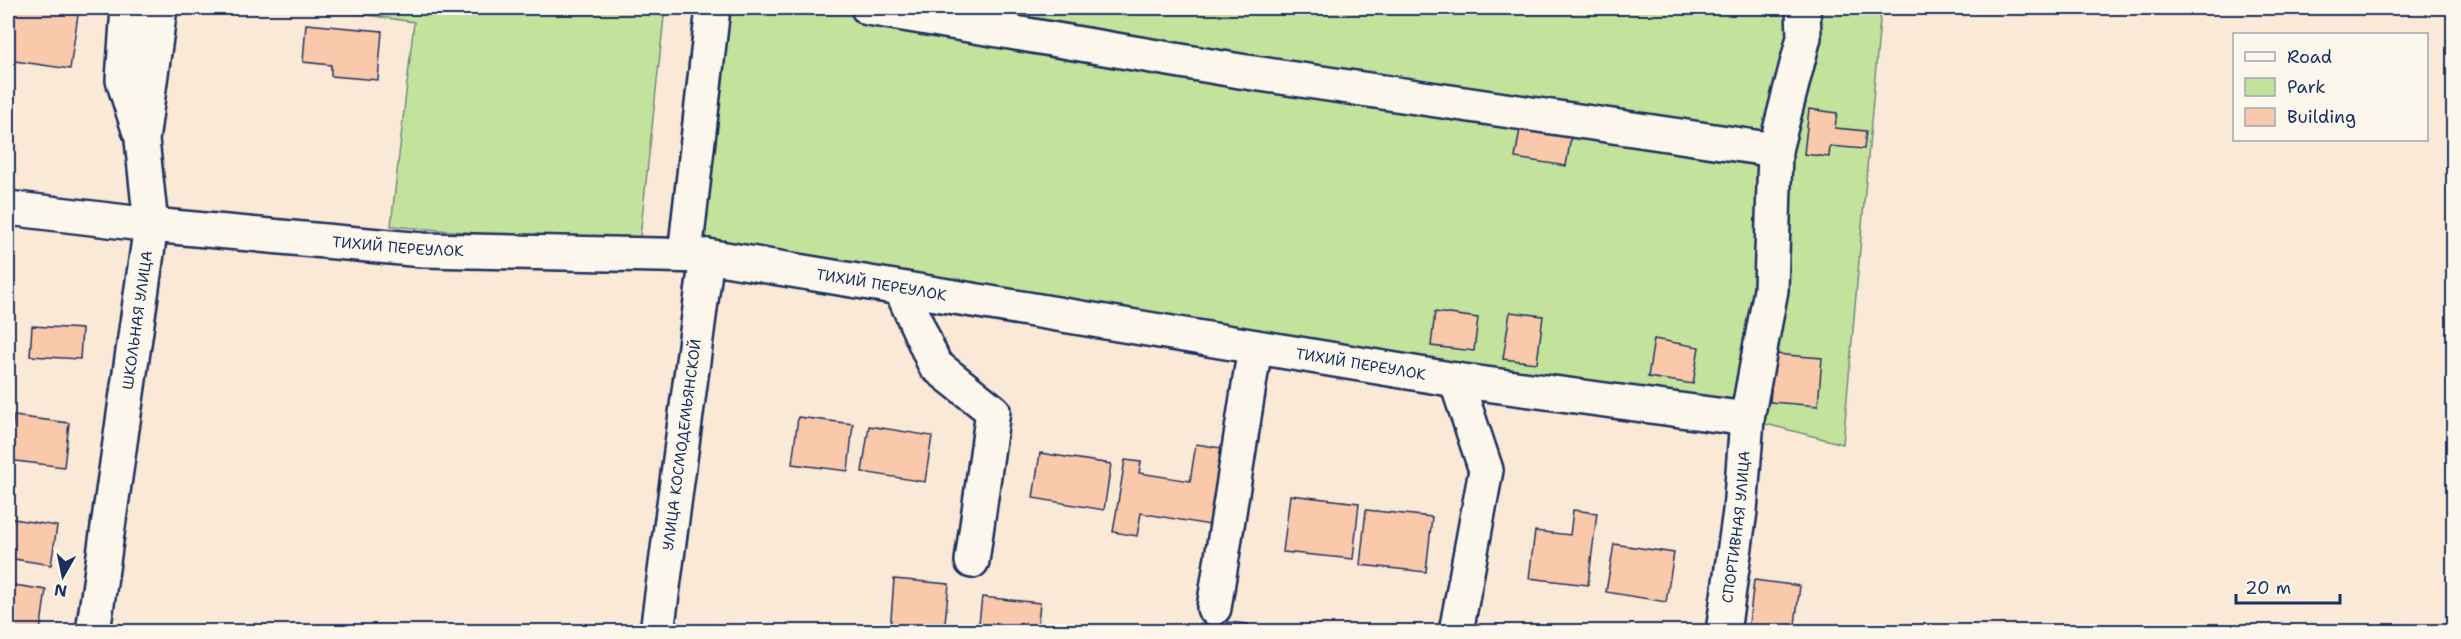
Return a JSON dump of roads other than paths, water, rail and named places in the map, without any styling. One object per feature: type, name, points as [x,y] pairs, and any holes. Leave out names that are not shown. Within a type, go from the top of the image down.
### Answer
[{"type":"street","points":[[128,8],[123,80],[142,140]]},
{"type":"street","name":"ШКОЛЬНАЯ УЛИЦА","points":[[93,632],[151,225],[142,140],[160,8]]},
{"type":"street","name":"УЛИЦА КОСМОДЕМЬЯНСКОЙ","points":[[657,632],[696,255],[712,8]]},
{"type":"street","points":[[868,8],[1240,71],[1775,150]]},
{"type":"street","name":"СПОРТИВНАЯ УЛИЦА","points":[[1723,632],[1740,512],[1747,420],[1771,290],[1775,150],[1804,37],[1803,8]]},
{"type":"street","name":"ТИХИЙ ПЕРЕУЛОК","points":[[8,208],[151,225],[423,250],[696,255],[1456,380],[1747,420]]},
{"type":"street","points":[[901,289],[935,365],[993,411],[972,561]]},
{"type":"street","points":[[1214,608],[1255,347]]},
{"type":"street","points":[[1456,380],[1486,470],[1456,632]]}]
